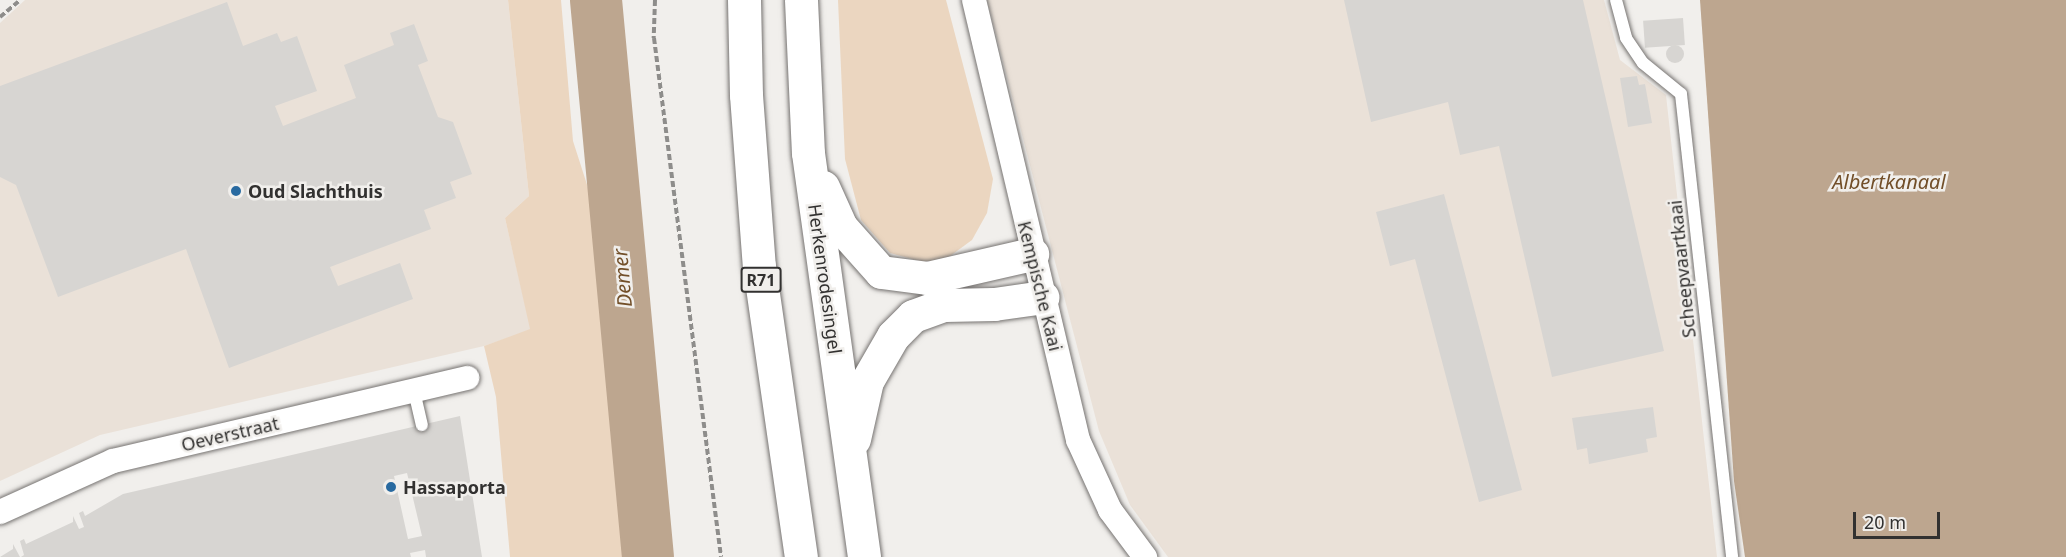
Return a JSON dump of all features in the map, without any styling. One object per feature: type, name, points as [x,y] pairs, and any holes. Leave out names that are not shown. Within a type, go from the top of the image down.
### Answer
[{"type":"highway","name":"R71","points":[[744,0],[746,95],[759,266],[801,557]]},
{"type":"highway","name":"Herkenrodesingel","points":[[801,0],[808,153],[864,557]]},
{"type":"highway","points":[[808,153],[841,227],[881,273],[927,278],[1032,254]]},
{"type":"highway","points":[[849,458],[867,381],[893,336],[914,316],[944,305],[994,304],[1043,297]]},
{"type":"street","name":"Kempische Kaai","points":[[974,0],[1032,254],[1078,440],[1110,510],[1145,557]]},
{"type":"street","name":"Oeverstraat","points":[[0,512],[113,461],[467,378]]},
{"type":"lane","name":"Scheepvaartkaai","points":[[1616,0],[1626,38],[1643,63],[1681,94],[1732,557]]},
{"type":"lane","points":[[414,391],[422,425]]},
{"type":"path","points":[[0,17],[20,0]]},
{"type":"path","points":[[655,0],[654,38],[721,557]]},
{"type":"shaded area","points":[[25,0],[508,0],[529,196],[505,218],[531,330],[484,346],[100,435],[0,481],[0,23]]},
{"type":"shaded area","points":[[508,0],[561,0],[573,141],[590,194],[630,557],[510,557],[496,397],[484,346],[530,329],[505,218],[529,196]]},
{"type":"shaded area","points":[[838,0],[946,0],[993,179],[987,213],[972,240],[946,259],[923,262],[890,253],[861,220],[845,159]]},
{"type":"shaded area","points":[[987,0],[1604,0],[1620,60],[1666,95],[1717,557],[1168,557],[1130,505],[1099,431]]},
{"type":"water","name":"Albertkanaal","points":[[1700,0],[2066,0],[2066,557],[1745,557],[1734,481]]},
{"type":"building","points":[[1344,0],[1583,0],[1664,351],[1552,377],[1499,146],[1460,155],[1448,102],[1371,122]]},
{"type":"building","name":"Oud Slachthuis","points":[[227,2],[243,46],[277,33],[281,42],[297,36],[317,91],[275,106],[283,126],[356,98],[344,65],[394,45],[390,33],[414,24],[428,61],[418,65],[438,117],[453,122],[472,174],[450,182],[456,198],[424,210],[431,229],[330,267],[338,286],[400,263],[413,299],[229,368],[186,249],[58,297],[16,185],[0,177],[0,86]]},
{"type":"building","points":[[1683,18],[1685,45],[1645,48],[1643,21]]},
{"type":"building","points":[[1675,45],[1681,48],[1684,54],[1681,60],[1675,63],[1669,60],[1666,54],[1669,48]]},
{"type":"building","points":[[1637,76],[1639,85],[1645,84],[1652,123],[1628,127],[1620,78]]},
{"type":"building","points":[[1444,194],[1522,490],[1479,502],[1415,259],[1390,266],[1376,212]]},
{"type":"building","points":[[1653,407],[1657,437],[1646,439],[1648,452],[1589,464],[1587,448],[1577,450],[1572,418]]},
{"type":"building","points":[[460,416],[482,557],[426,557],[425,550],[410,553],[411,557],[21,557],[24,555],[20,541],[24,539],[26,544],[73,522],[73,516],[79,529],[84,527],[79,513],[83,511],[85,516],[123,494]],"holes":[[[407,473],[422,536],[408,539],[394,476]]]},
{"type":"building","points":[[13,544],[20,557],[0,557],[13,549]]},
{"type":"waterway","name":"Demer","points":[[596,0],[648,557]]},
{"type":"place","name":"Oud Slachthuis","points":[[236,191]]},
{"type":"place","name":"Hassaporta","points":[[391,487]]}]
